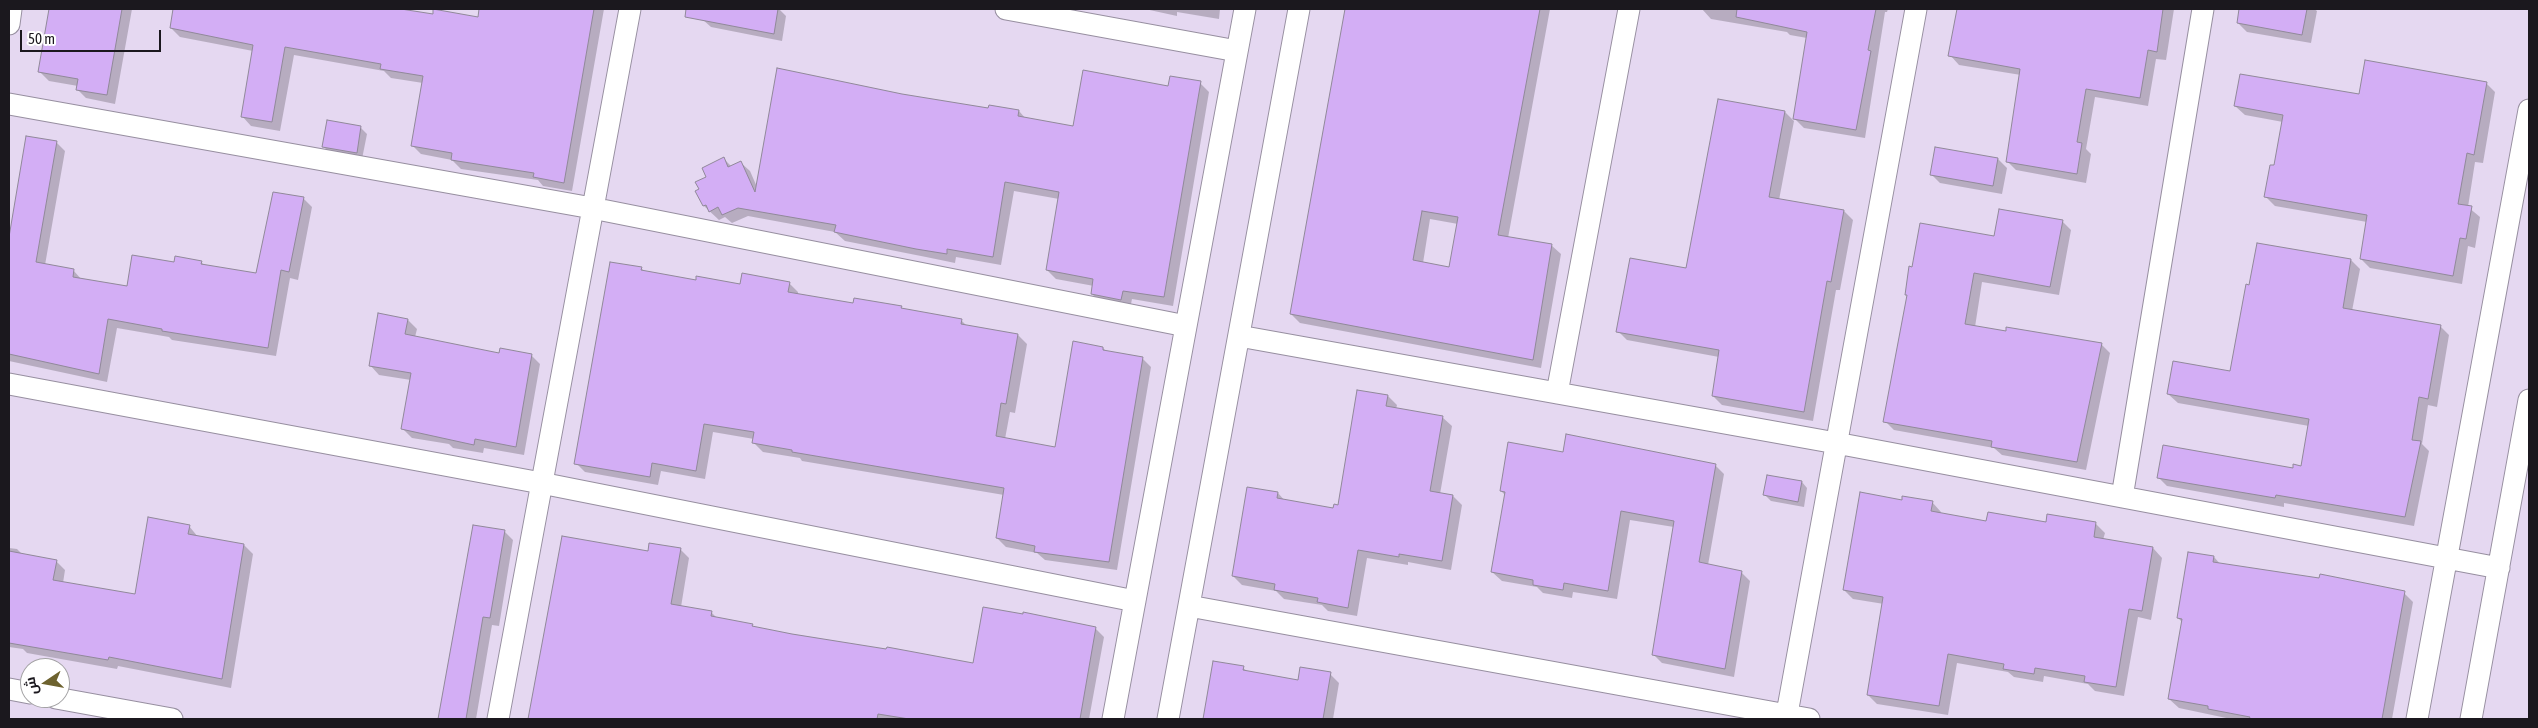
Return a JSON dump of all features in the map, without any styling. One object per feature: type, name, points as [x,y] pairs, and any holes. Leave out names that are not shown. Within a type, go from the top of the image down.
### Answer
[{"type":"street","points":[[9,24],[11,9]]},
{"type":"street","points":[[498,719],[630,9]]},
{"type":"street","points":[[1006,9],[1237,51]]},
{"type":"street","points":[[1113,719],[1244,9]]},
{"type":"street","points":[[1168,719],[1299,9]]},
{"type":"street","points":[[1557,393],[1629,9]]},
{"type":"street","points":[[1786,717],[1916,9]]},
{"type":"street","points":[[2122,497],[2203,9]]},
{"type":"street","points":[[9,104],[592,208],[1186,326]]},
{"type":"street","points":[[2418,719],[2529,110]]},
{"type":"street","points":[[1239,336],[1836,443],[2499,568]]},
{"type":"street","points":[[9,384],[541,483],[1135,601]]},
{"type":"street","points":[[2471,719],[2529,400]]},
{"type":"street","points":[[1189,606],[1786,717],[1809,719]]},
{"type":"street","points":[[70,701],[172,719]]},
{"type":"shaded area","points":[[9,9],[2529,9],[2529,719],[9,719]]},
{"type":"building","points":[[49,9],[122,9],[107,95],[76,90],[78,79],[38,72]]},
{"type":"building","points":[[173,9],[401,9],[433,14],[433,9],[478,17],[479,9],[594,9],[564,183],[533,177],[534,173],[451,160],[452,153],[411,146],[423,76],[380,69],[381,64],[285,47],[272,122],[241,117],[253,45],[170,28]]},
{"type":"building","points":[[686,9],[778,9],[774,34],[685,17]]},
{"type":"building","points":[[1345,9],[1540,9],[1498,235],[1552,244],[1533,360],[1290,314]],"holes":[[[1422,211],[1458,217],[1449,267],[1413,260]]]},
{"type":"building","points":[[1737,9],[1876,9],[1868,50],[1871,51],[1856,130],[1793,119],[1807,32],[1736,17]]},
{"type":"building","points":[[1957,9],[2163,9],[2157,52],[2148,50],[2140,98],[2086,89],[2077,142],[2082,143],[2077,174],[2006,162],[2020,69],[1948,56]]},
{"type":"building","points":[[2239,9],[2307,9],[2302,35],[2237,23]]},
{"type":"building","points":[[2365,60],[2487,82],[2474,155],[2467,153],[2458,204],[2472,206],[2466,239],[2460,238],[2453,276],[2360,259],[2367,215],[2264,197],[2270,165],[2274,165],[2283,115],[2234,106],[2240,74],[2359,94]]},
{"type":"building","points":[[777,68],[902,94],[988,108],[989,105],[1019,110],[1018,116],[1073,126],[1083,70],[1168,86],[1170,76],[1201,81],[1164,297],[1123,291],[1121,300],[1091,294],[1093,279],[1046,270],[1059,192],[1005,182],[993,257],[947,249],[947,254],[916,249],[834,232],[836,225],[738,208],[722,215],[718,207],[709,212],[706,205],[703,206],[695,191],[699,189],[695,182],[706,177],[702,168],[724,157],[728,167],[741,161],[755,192]]},
{"type":"building","points":[[1718,99],[1785,111],[1769,197],[1844,210],[1831,282],[1827,281],[1804,412],[1712,396],[1719,350],[1616,332],[1630,258],[1686,268]]},
{"type":"building","points":[[327,120],[361,126],[357,153],[322,147]]},
{"type":"building","points":[[26,136],[57,141],[36,262],[74,269],[73,277],[127,286],[132,255],[174,262],[175,256],[202,261],[201,264],[256,273],[273,192],[304,197],[289,272],[281,270],[268,348],[162,331],[162,329],[108,319],[99,374],[9,354],[9,237]]},
{"type":"building","points":[[1935,147],[1998,158],[1993,186],[1930,175]]},
{"type":"building","points":[[1999,209],[2063,220],[2050,287],[1974,273],[1965,324],[2006,331],[2006,327],[2102,343],[2077,462],[1991,447],[1992,441],[1883,422],[1907,295],[1905,295],[1909,266],[1912,267],[1920,223],[1994,236]]},
{"type":"building","points":[[2257,243],[2351,259],[2343,308],[2441,325],[2428,399],[2419,397],[2412,440],[2421,441],[2405,517],[2276,495],[2275,498],[2157,478],[2163,445],[2293,468],[2293,464],[2301,466],[2309,419],[2167,394],[2173,361],[2230,371],[2246,284],[2249,285]]},
{"type":"building","points":[[610,262],[642,267],[641,270],[696,280],[696,276],[740,284],[742,273],[790,282],[788,292],[853,303],[854,298],[902,306],[901,308],[962,319],[961,324],[1018,334],[1006,404],[1001,403],[996,436],[1055,447],[1073,341],[1103,347],[1103,350],[1143,357],[1109,562],[1034,552],[1035,546],[996,538],[1004,488],[792,452],[792,450],[752,443],[754,432],[704,424],[696,471],[652,463],[650,477],[574,464]]},
{"type":"building","points":[[378,313],[408,319],[405,334],[499,353],[500,348],[532,354],[516,447],[475,439],[474,445],[401,429],[411,373],[369,366]]},
{"type":"building","points":[[1357,390],[1388,395],[1386,406],[1443,416],[1430,491],[1453,495],[1442,561],[1399,554],[1399,557],[1358,550],[1348,608],[1317,602],[1318,598],[1274,590],[1275,584],[1232,576],[1247,487],[1278,492],[1277,498],[1333,508],[1334,504],[1338,505]]},
{"type":"building","points":[[1566,434],[1716,464],[1699,562],[1742,571],[1725,669],[1652,655],[1674,521],[1621,511],[1608,591],[1564,583],[1563,590],[1533,585],[1533,580],[1491,572],[1505,492],[1500,491],[1508,442],[1563,452]]},
{"type":"building","points":[[1767,475],[1802,481],[1798,502],[1763,495]]},
{"type":"building","points":[[1860,492],[1902,500],[1902,496],[1933,501],[1931,511],[1986,521],[1988,512],[2046,522],[2047,514],[2096,522],[2094,537],[2153,547],[2142,611],[2129,609],[2116,687],[2084,682],[2085,676],[2035,668],[2034,674],[2003,669],[2004,664],[1948,654],[1939,706],[1867,695],[1883,597],[1843,590]]},
{"type":"building","points":[[148,517],[190,525],[188,534],[244,544],[222,679],[109,657],[108,660],[9,643],[9,551],[57,560],[53,580],[135,594]]},
{"type":"building","points":[[473,525],[505,530],[490,618],[483,617],[466,719],[438,719]]},
{"type":"building","points":[[562,536],[648,551],[649,543],[681,548],[671,604],[712,611],[711,616],[792,634],[886,649],[887,647],[973,663],[983,607],[1023,614],[1023,612],[1096,627],[1080,719],[909,719],[878,714],[877,719],[528,719]]},
{"type":"building","points":[[2188,552],[2214,556],[2213,562],[2319,578],[2320,574],[2405,591],[2382,719],[2249,719],[2250,717],[2208,709],[2208,706],[2168,699],[2182,619],[2177,618]]},
{"type":"building","points":[[1213,661],[1244,666],[1243,670],[1298,680],[1300,667],[1331,672],[1323,719],[1203,719]]}]
